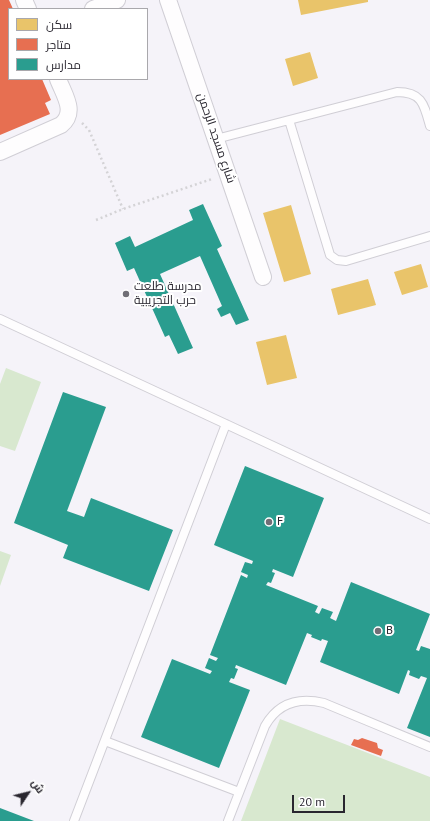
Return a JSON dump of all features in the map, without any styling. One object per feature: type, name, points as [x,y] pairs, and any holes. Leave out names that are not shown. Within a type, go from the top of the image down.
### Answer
[{"type":"street","points":[[96,8],[118,0]]},
{"type":"street","name":"شارع مسجد الرحمن","points":[[168,0],[263,277]]},
{"type":"street","points":[[0,152],[61,125],[68,113],[58,80]]},
{"type":"lane","points":[[216,139],[397,92],[410,92],[421,99],[430,126]]},
{"type":"lane","points":[[289,120],[330,255],[337,260],[346,261],[430,236]]},
{"type":"lane","points":[[0,319],[430,519]]},
{"type":"lane","points":[[74,821],[226,424]]},
{"type":"lane","points":[[228,821],[270,716],[278,708],[300,700],[324,703],[430,747]]},
{"type":"lane","points":[[105,741],[239,792]]},
{"type":"path","points":[[68,113],[80,121],[89,130],[123,208]]},
{"type":"path","points":[[96,220],[123,208],[228,174]]},
{"type":"green space","points":[[6,368],[41,382],[15,451],[0,446],[0,384]]},
{"type":"green space","points":[[0,551],[11,555],[0,586]]},
{"type":"green space","points":[[280,719],[430,777],[430,821],[241,821]]},
{"type":"building: سكن","points":[[298,0],[368,0],[368,2],[301,15]]},
{"type":"building: سكن","points":[[310,52],[318,78],[293,86],[285,59]]},
{"type":"building: سكن","points":[[291,205],[311,274],[284,282],[263,213]]},
{"type":"building: سكن","points":[[421,264],[428,287],[402,295],[394,272]]},
{"type":"building: سكن","points":[[368,279],[376,305],[338,315],[331,289]]},
{"type":"building: سكن","points":[[286,335],[297,378],[267,385],[256,342]]},
{"type":"building: متاجر","points":[[0,0],[9,0],[13,8],[8,8],[8,80],[42,80],[51,100],[45,103],[50,114],[0,135]]},
{"type":"building: متاجر","points":[[362,738],[377,743],[378,748],[383,750],[381,756],[351,745],[354,739],[358,740]]},
{"type":"building: مدارس","points":[[203,204],[222,246],[217,249],[249,320],[236,325],[230,313],[221,317],[217,309],[222,306],[200,256],[160,274],[193,348],[178,354],[169,335],[165,337],[134,268],[127,271],[115,243],[130,236],[135,247],[193,220],[189,210]]},
{"type":"building: مدارس","points":[[63,392],[106,407],[67,511],[84,517],[91,498],[173,530],[149,591],[63,558],[68,545],[14,523]]},
{"type":"building: مدارس","points":[[245,466],[324,498],[293,577],[273,569],[272,572],[275,573],[271,583],[268,582],[266,585],[318,606],[315,612],[319,614],[322,608],[333,612],[330,618],[336,621],[351,582],[430,614],[416,650],[419,651],[421,646],[430,649],[430,737],[407,728],[427,678],[421,676],[419,679],[409,675],[410,671],[408,670],[399,694],[320,662],[328,641],[322,639],[321,641],[311,637],[312,635],[307,633],[286,685],[236,665],[235,668],[238,669],[234,679],[231,678],[229,682],[250,690],[219,768],[141,737],[172,659],[210,674],[212,671],[205,668],[209,658],[216,661],[218,658],[210,655],[241,575],[247,578],[248,575],[241,572],[245,562],[252,564],[253,561],[214,545]]},
{"type":"building: مدارس","points":[[0,808],[34,821],[0,821]]},
{"type":"place","name":"مدرسة طلعت حرب التجريبية","points":[[126,294]]},
{"type":"place","name":"F","points":[[269,522]]},
{"type":"place","name":"B","points":[[378,631]]}]
